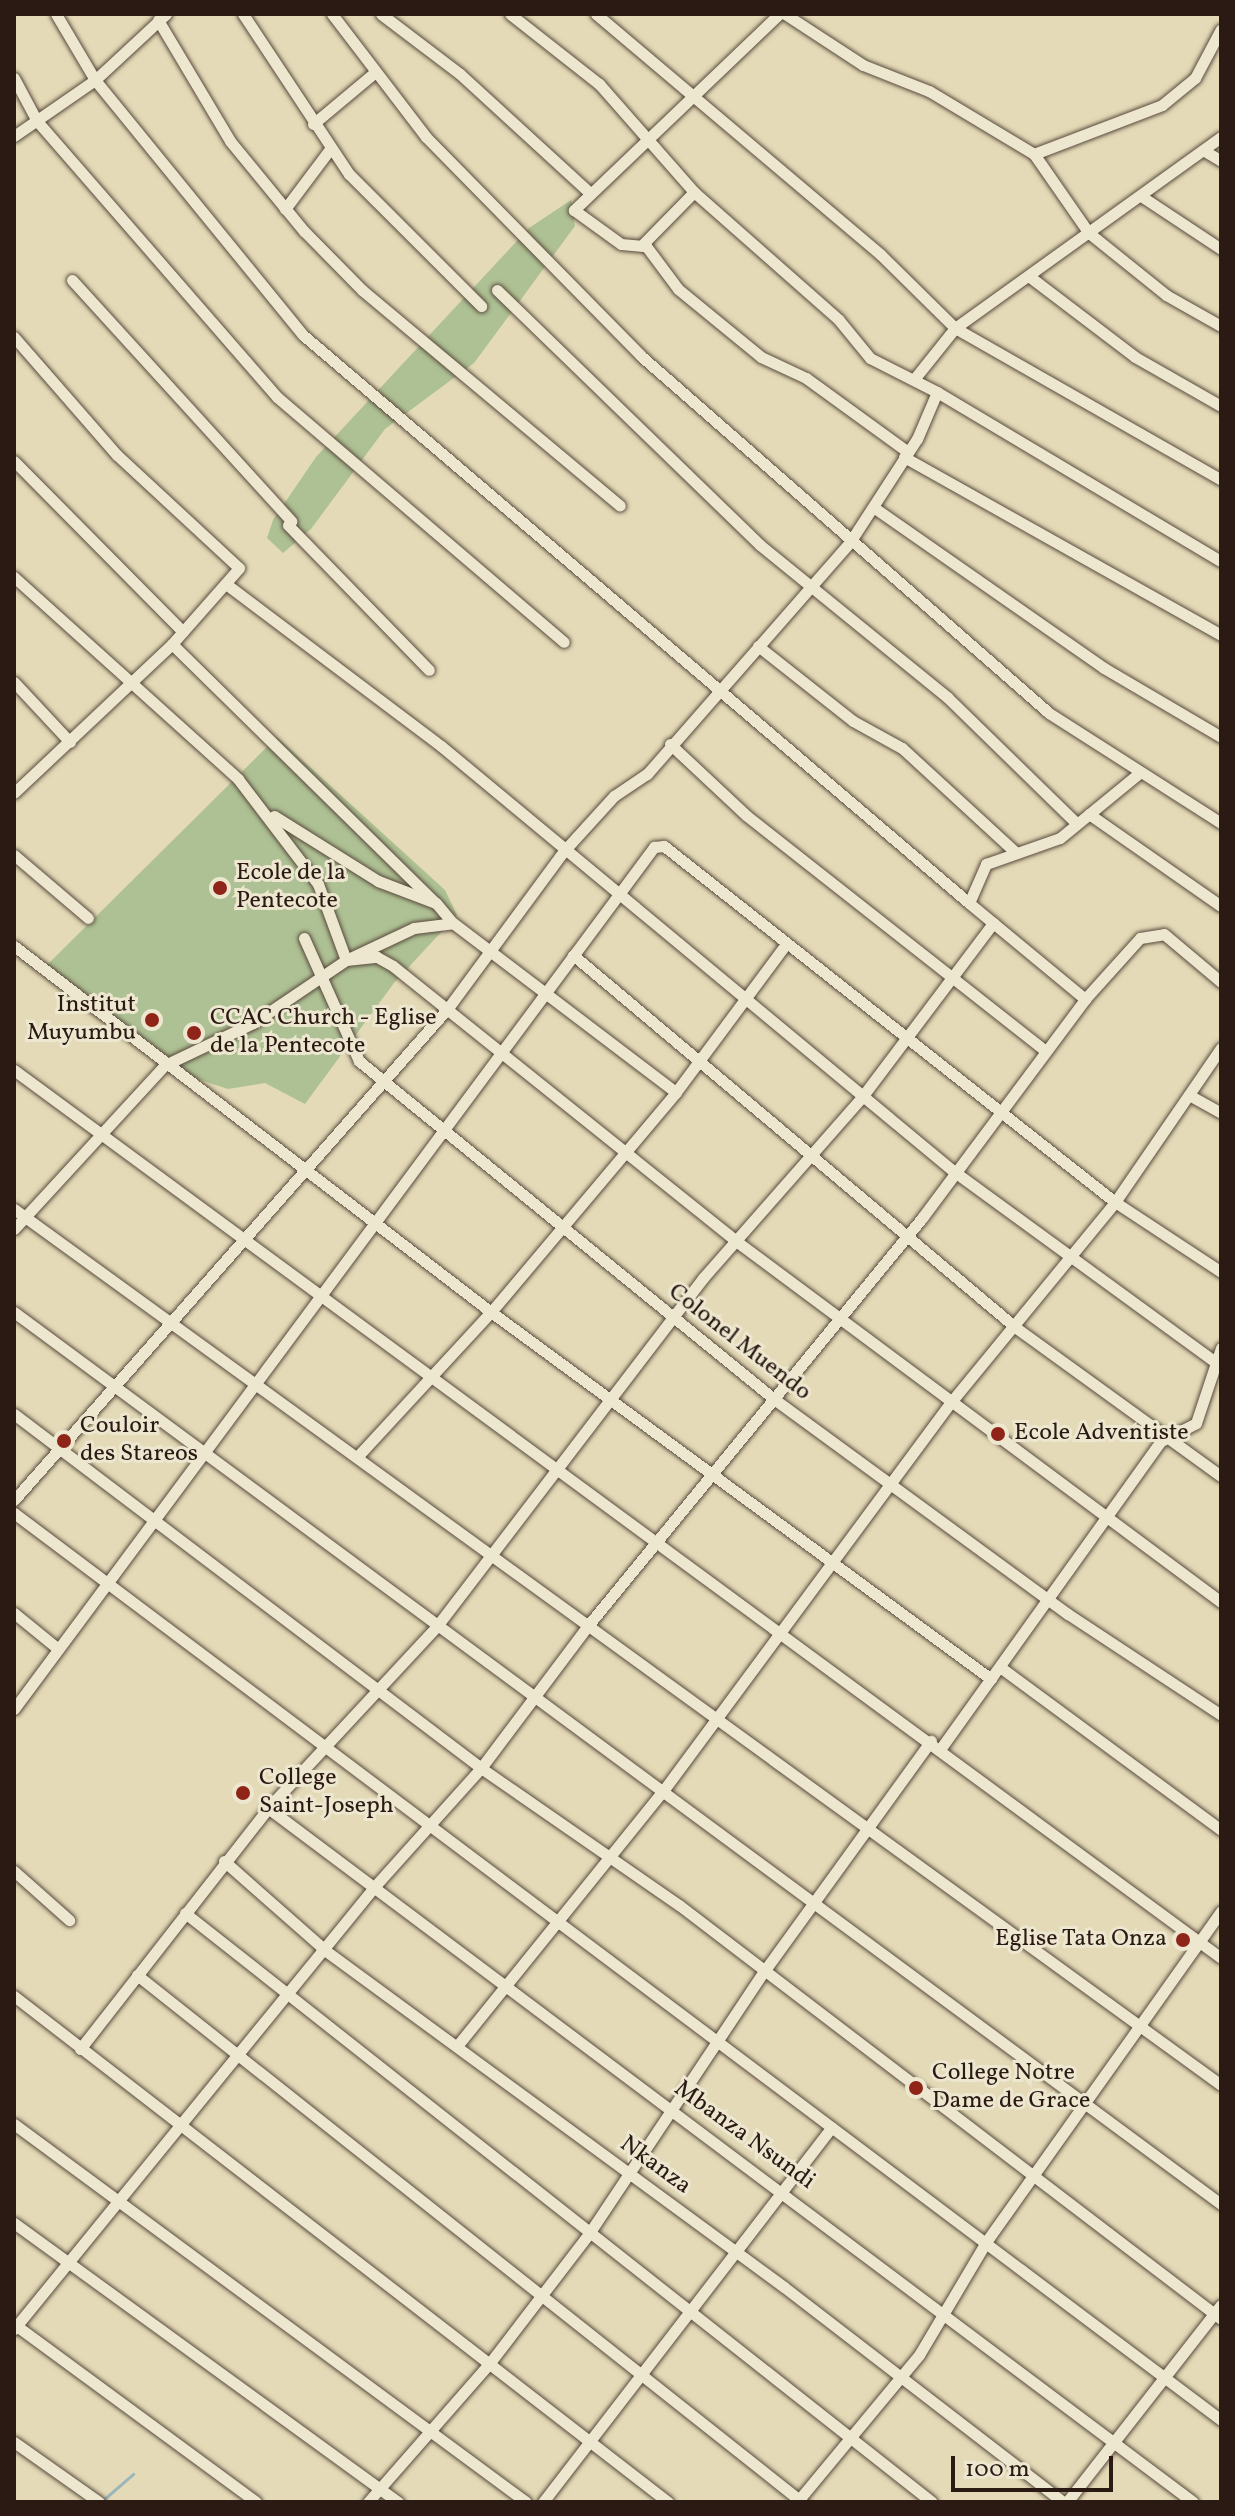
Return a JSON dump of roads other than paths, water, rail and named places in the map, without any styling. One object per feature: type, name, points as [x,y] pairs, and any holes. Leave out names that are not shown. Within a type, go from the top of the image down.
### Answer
[{"type":"street","points":[[56,14],[95,80],[303,335],[1085,999]]},
{"type":"street","points":[[243,14],[330,149],[481,306]]},
{"type":"street","points":[[332,14],[374,73],[535,252],[850,542],[1049,713],[1138,774],[1221,823]]},
{"type":"street","points":[[381,14],[460,74],[590,193]]},
{"type":"street","points":[[510,14],[599,84],[694,192],[838,319],[870,358],[915,378],[1221,561]]},
{"type":"street","points":[[596,14],[692,91],[955,328],[1221,480]]},
{"type":"street","points":[[1221,326],[1166,295],[1089,233],[1034,154],[929,91],[863,65],[782,14],[692,91],[574,210],[621,244],[642,245],[678,289],[761,357],[806,378],[906,454],[1221,635]]},
{"type":"street","points":[[14,136],[95,80],[162,17],[230,141],[285,209],[362,290],[620,506]]},
{"type":"street","points":[[1034,154],[1162,105],[1195,78],[1221,29]]},
{"type":"street","points":[[313,124],[374,73]]},
{"type":"street","points":[[14,78],[37,121],[277,397],[564,642]]},
{"type":"street","points":[[915,378],[955,328],[1221,137]]},
{"type":"street","points":[[285,209],[330,149]]},
{"type":"street","points":[[1203,150],[1221,161]]},
{"type":"street","points":[[642,245],[694,192]]},
{"type":"street","points":[[1141,196],[1221,249]]},
{"type":"street","points":[[1030,277],[1135,357],[1221,406]]},
{"type":"street","points":[[72,280],[289,523],[429,670]]},
{"type":"street","points":[[497,290],[809,589],[948,698],[1077,824]]},
{"type":"street","points":[[14,337],[117,455],[239,568],[172,644],[14,793]]},
{"type":"street","points":[[14,1500],[61,1454],[120,1388],[170,1326],[448,1008],[563,852],[670,744],[850,542],[876,509],[937,392]]},
{"type":"street","points":[[14,461],[183,632]]},
{"type":"street","points":[[876,509],[1104,668],[1221,737]]},
{"type":"street","points":[[14,577],[263,809],[378,881],[436,903]]},
{"type":"street","points":[[226,584],[441,746],[614,897],[742,997],[952,1170],[1067,1259],[1220,1366]]},
{"type":"street","points":[[172,644],[453,923],[676,1092]]},
{"type":"street","points":[[758,646],[853,721],[902,748],[1016,853]]},
{"type":"street","points":[[14,682],[70,742]]},
{"type":"street","points":[[670,744],[747,816],[1046,1051]]},
{"type":"street","points":[[969,903],[986,864],[1047,846],[1138,774]]},
{"type":"street","points":[[263,809],[330,905],[346,960]]},
{"type":"street","points":[[1089,814],[1221,906]]},
{"type":"street","points":[[14,1709],[654,847],[664,846],[999,1115],[1115,1202],[1221,1272]]},
{"type":"street","points":[[14,855],[88,918]]},
{"type":"street","points":[[14,1229],[100,1131],[165,1065],[325,980],[346,960],[395,934],[453,923]]},
{"type":"street","points":[[80,2049],[268,1808],[380,1692],[437,1626],[558,1472],[671,1319],[807,1157],[862,1097],[993,923]]},
{"type":"street","points":[[256,2502],[134,2408],[15,2326],[236,2057],[288,2000],[375,1886],[481,1768],[536,1699],[590,1623],[907,1238],[952,1170],[999,1115],[1085,999],[1140,938],[1154,935],[1172,937],[1221,982]]},
{"type":"street","name":"Colonel Muendo","points":[[304,938],[325,980],[353,1054],[384,1082],[562,1225],[671,1319],[774,1399],[1049,1600],[1221,1715]]},
{"type":"street","points":[[357,1457],[491,1312],[676,1092],[742,997],[785,945]]},
{"type":"street","points":[[14,946],[165,1065],[491,1312],[991,1679]]},
{"type":"street","points":[[573,955],[807,1157],[1015,1327],[1221,1476]]},
{"type":"street","points":[[346,960],[384,960],[628,1147],[736,1241],[841,1316],[1106,1521],[1221,1602]]},
{"type":"street","points":[[457,2046],[502,1983],[560,1921],[609,1854],[663,1791],[717,1712],[951,1402],[1115,1202],[1221,1048]]},
{"type":"street","points":[[14,1070],[100,1131],[428,1379],[659,1542],[1221,1958]]},
{"type":"street","points":[[1189,1095],[1221,1113]]},
{"type":"street","points":[[14,1209],[170,1326],[717,1712],[1221,2085]]},
{"type":"street","points":[[14,1312],[1221,2204]]},
{"type":"street","points":[[368,2502],[489,2364],[588,2235],[765,1970],[869,1823],[991,1679],[1166,1436],[1196,1423],[1220,1366],[1221,1348]]},
{"type":"street","points":[[14,1414],[61,1454],[481,1768],[609,1854],[1219,2313],[1111,2439],[1065,2502]]},
{"type":"street","points":[[14,1513],[427,1828],[560,1921],[1167,2376],[1221,2420]]},
{"type":"street","points":[[14,1613],[57,1648]]},
{"type":"street","points":[[1000,1667],[1221,1830]]},
{"type":"street","name":"Mbanza Nsundi","points":[[268,1808],[671,2110],[782,2189],[1193,2502]]},
{"type":"street","name":"Nkanza","points":[[224,1861],[326,1951],[740,2255],[1065,2502]]},
{"type":"street","points":[[14,1871],[69,1920]]},
{"type":"street","points":[[137,1975],[236,2057],[800,2501],[900,2378],[986,2242],[1087,2104],[1140,2023],[1221,1911]]},
{"type":"street","points":[[185,1913],[288,2000],[588,2235],[695,2312],[932,2502]]},
{"type":"street","points":[[14,1996],[80,2049],[182,2122],[668,2502]]},
{"type":"street","points":[[14,2124],[116,2202],[433,2428],[526,2502]]},
{"type":"street","points":[[543,2502],[594,2442],[740,2255],[782,2189],[832,2127]]},
{"type":"street","points":[[14,2223],[268,2404],[398,2502]]},
{"type":"street","points":[[14,2442],[99,2502]]},
{"type":"waterway","points":[[103,2500],[133,2474]]},
{"type":"place","name":"Ecole de la Pentecote","points":[[220,888]]},
{"type":"place","name":"Institut Muyumbu","points":[[152,1020]]},
{"type":"place","name":"CCAC Church - Eglise de la Pentecote","points":[[194,1033]]},
{"type":"place","name":"Ecole Adventiste","points":[[998,1434]]},
{"type":"place","name":"Couloir des Stareos","points":[[64,1441]]},
{"type":"place","name":"College Saint-Joseph","points":[[243,1793]]},
{"type":"place","name":"Eglise Tata Onza","points":[[1183,1940]]},
{"type":"place","name":"College Notre Dame de Grace","points":[[916,2088]]}]
